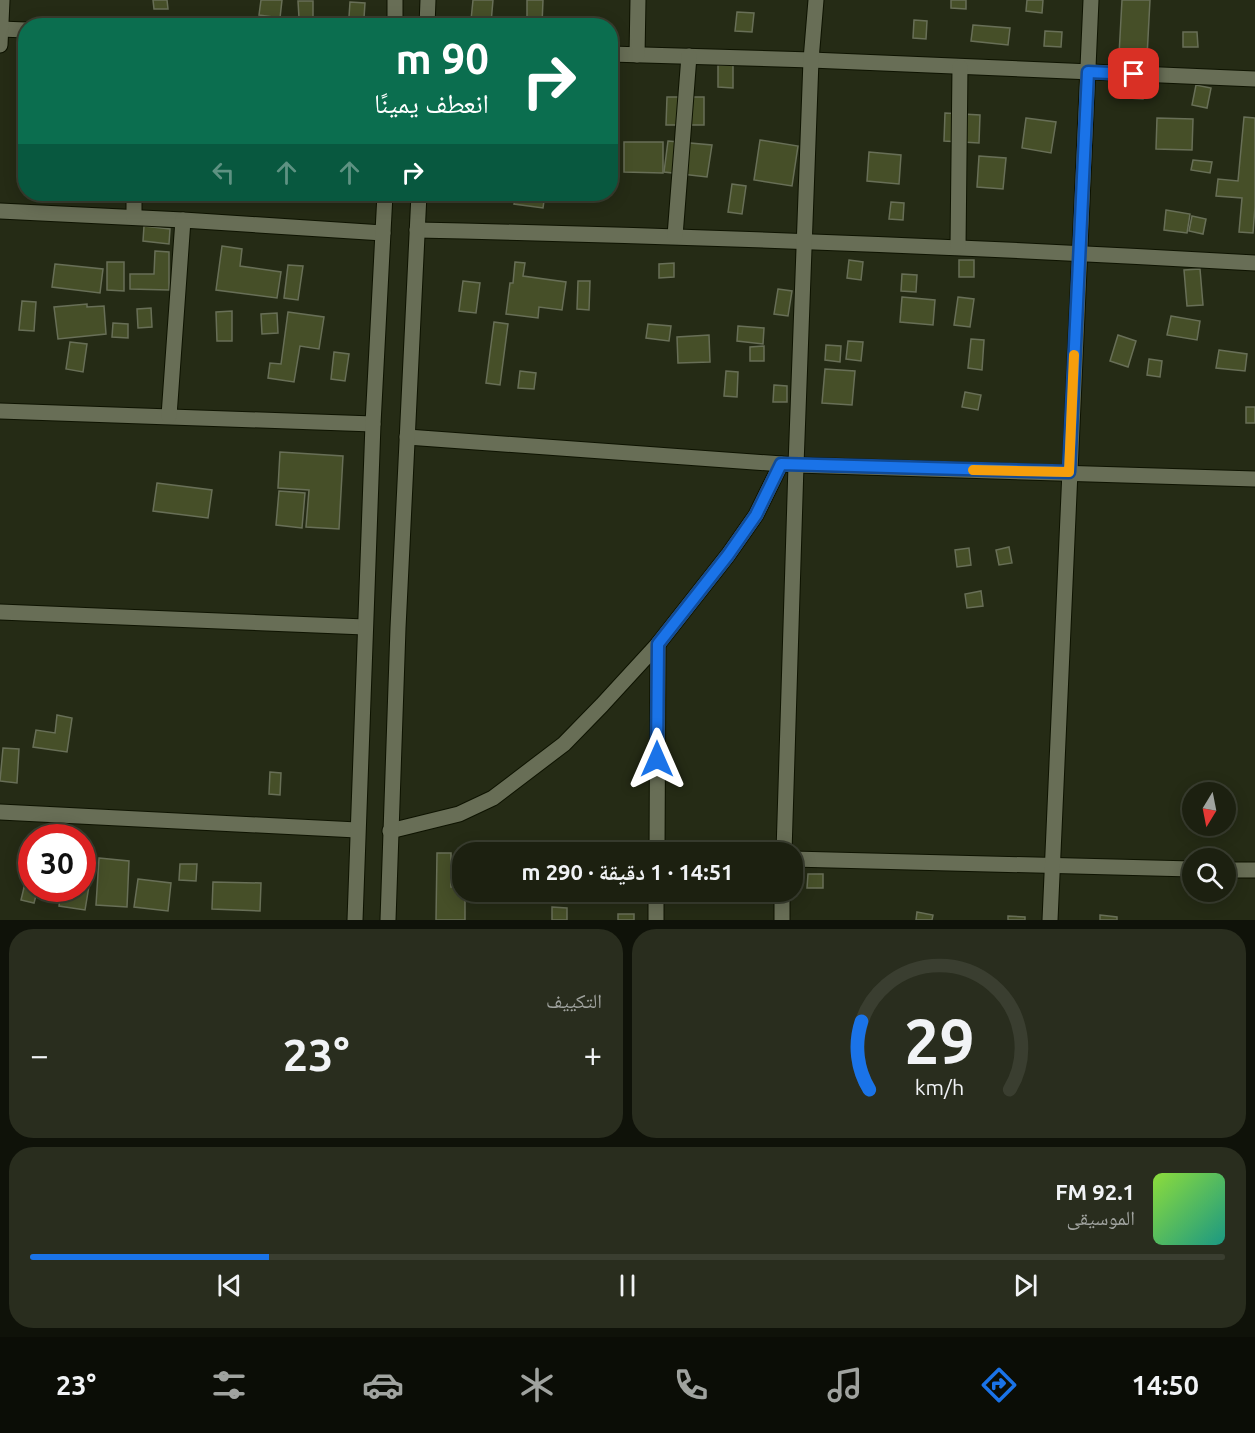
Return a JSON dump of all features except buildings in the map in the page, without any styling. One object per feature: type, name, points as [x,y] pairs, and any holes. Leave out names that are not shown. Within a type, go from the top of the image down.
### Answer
[{"type":"street","points":[[0,45],[2,0]]},
{"type":"street","points":[[394,18],[395,0]]},
{"type":"street","points":[[428,0],[428,18]]},
{"type":"street","points":[[637,55],[638,0]]},
{"type":"street","points":[[784,842],[788,465],[806,241],[816,0]]},
{"type":"street","points":[[1050,920],[1090,0]]},
{"type":"street","points":[[0,29],[18,30]]},
{"type":"street","points":[[618,54],[812,60],[1255,79]]},
{"type":"street","points":[[675,236],[689,56]]},
{"type":"street","points":[[958,247],[960,67]]},
{"type":"street","points":[[134,201],[134,217]]},
{"type":"street","points":[[355,920],[373,424],[385,201]]},
{"type":"street","points":[[388,920],[419,201]]},
{"type":"street","points":[[0,211],[383,233]]},
{"type":"street","points":[[169,416],[183,220]]},
{"type":"street","points":[[417,230],[806,241],[1078,252],[1255,263]]},
{"type":"street","points":[[0,411],[373,424]]},
{"type":"street","points":[[407,437],[788,465],[1255,479]]},
{"type":"street","points":[[390,831],[459,813],[493,798],[564,744],[658,644],[728,555],[788,465]]},
{"type":"street","points":[[0,612],[365,627]]},
{"type":"street","points":[[657,842],[658,644]]},
{"type":"street","points":[[0,812],[357,830]]},
{"type":"street","points":[[803,859],[1182,869]]},
{"type":"street","points":[[1236,870],[1255,870]]},
{"type":"street","points":[[656,902],[656,920]]},
{"type":"street","points":[[782,902],[782,920]]},
{"type":"slow traffic","points":[[973,470],[1069,472],[1074,355]]},
{"type":"route","points":[[657,759],[658,644],[728,555],[756,515],[781,464],[1069,472],[1088,72],[1134,74]]}]
